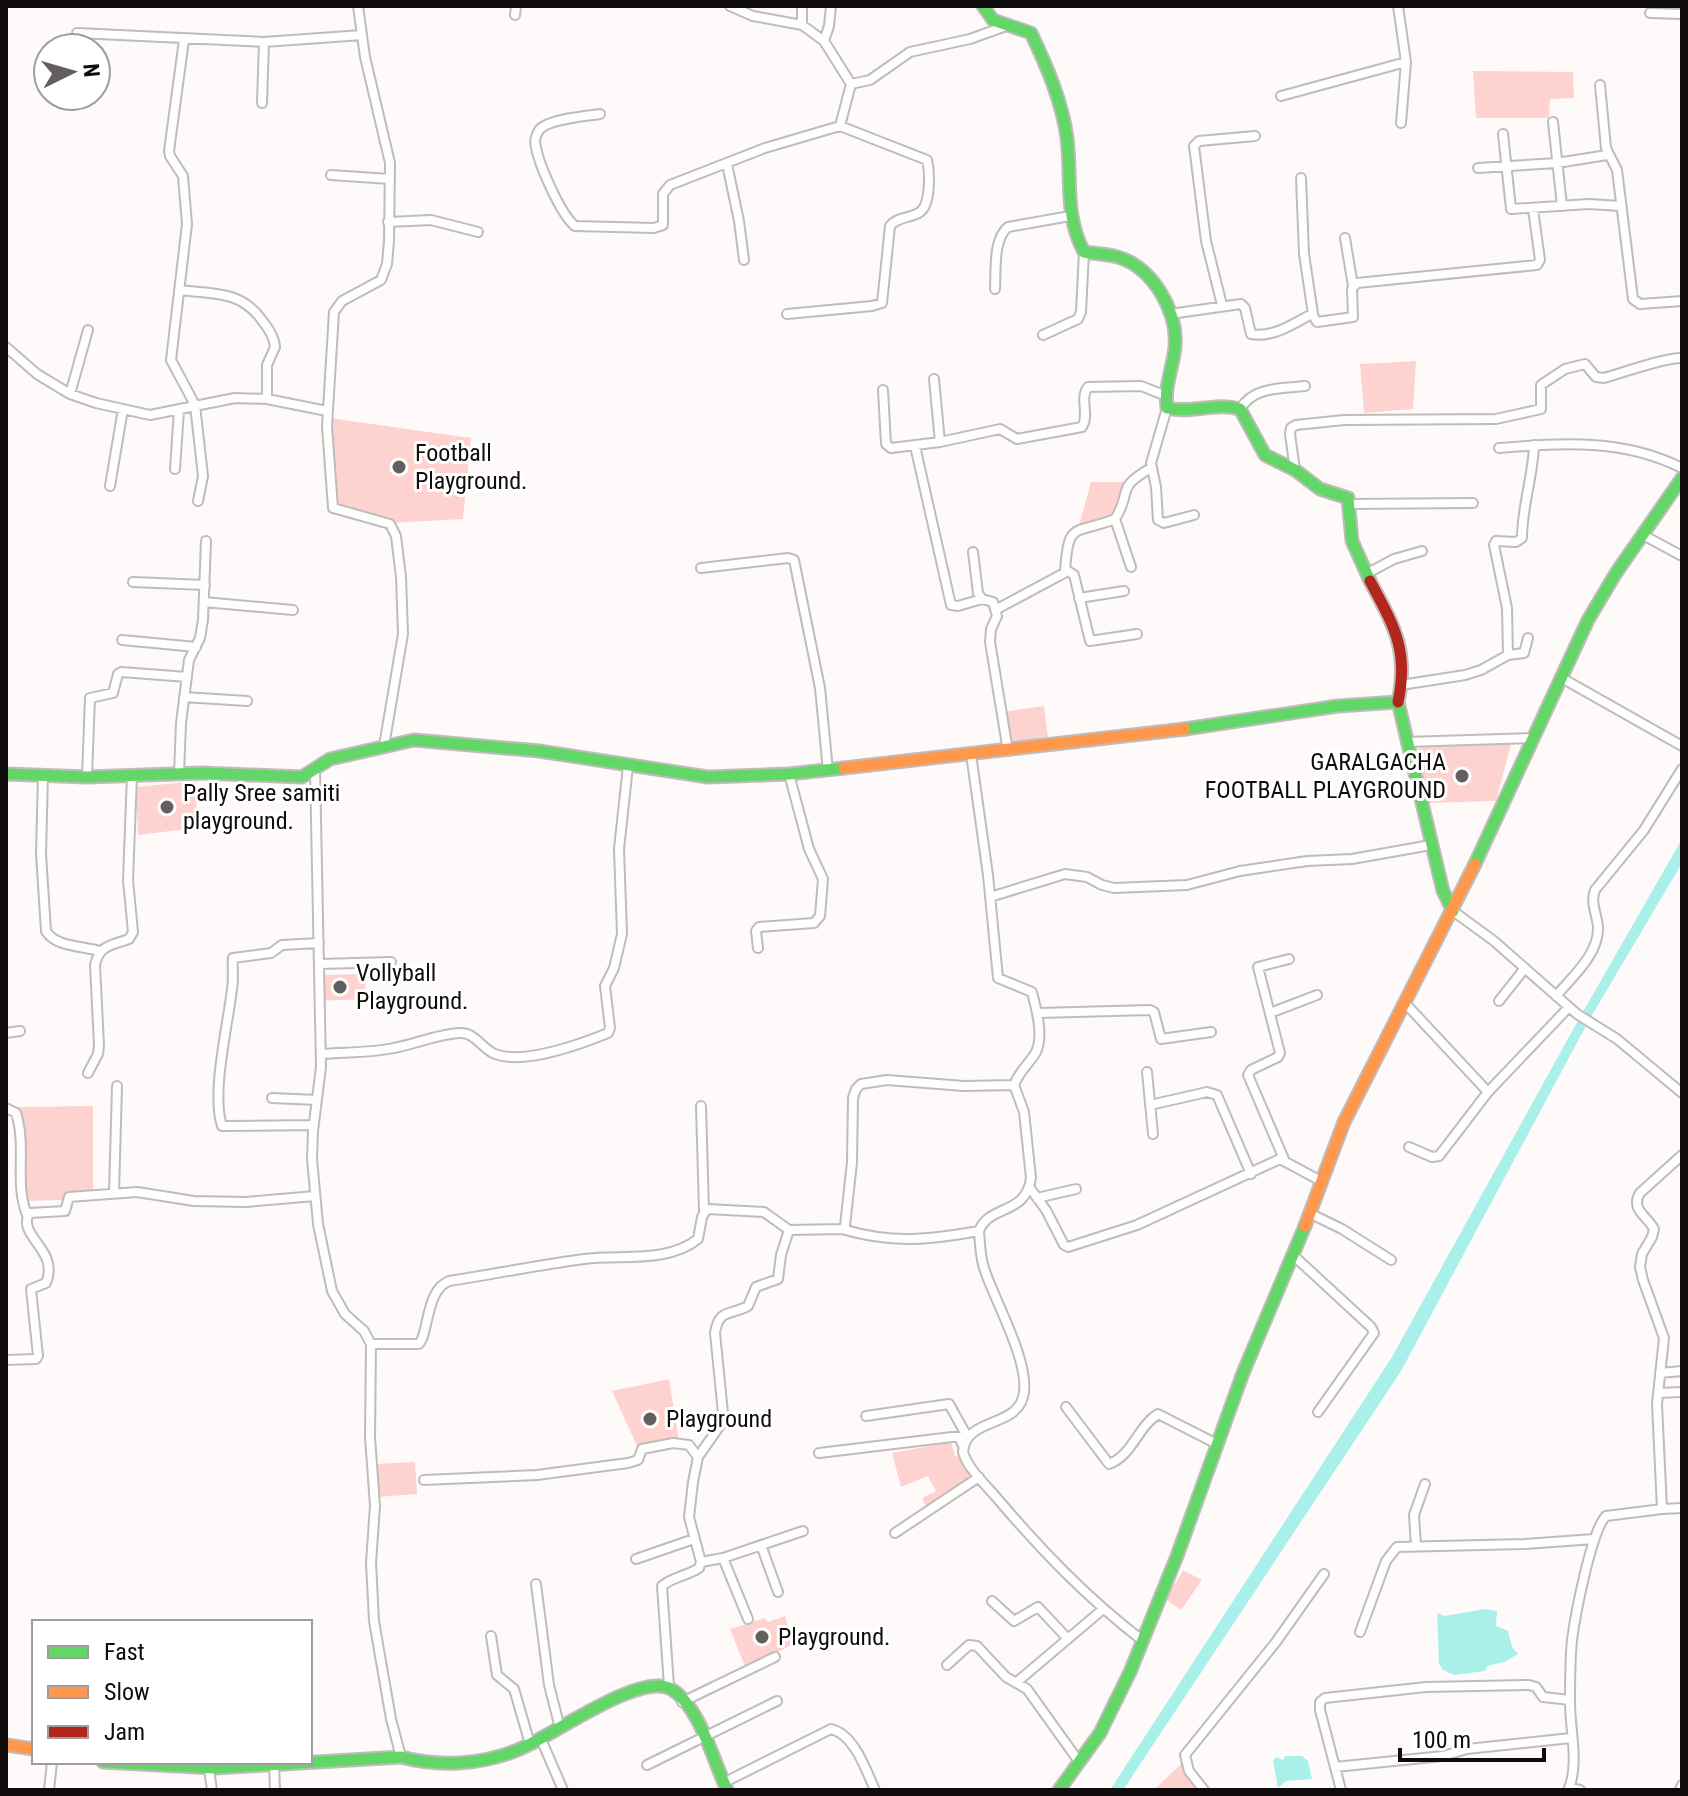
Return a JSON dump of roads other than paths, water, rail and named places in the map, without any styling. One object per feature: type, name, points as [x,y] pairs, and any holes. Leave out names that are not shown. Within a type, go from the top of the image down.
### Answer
[{"type":"street","points":[[358,6],[365,57],[390,163],[387,264],[381,280],[342,301],[334,312],[327,411],[333,508],[390,524],[396,536],[403,634],[384,746]]},
{"type":"street","points":[[730,6],[753,16],[802,25],[824,41],[851,84],[840,126]]},
{"type":"street","points":[[802,6],[802,25]]},
{"type":"street","points":[[824,41],[831,6]]},
{"type":"street","points":[[983,6],[993,20],[1031,33],[1061,105],[1068,140],[1070,216],[1075,239],[1084,252],[1081,312],[1078,319],[1043,335]]},
{"type":"street","points":[[1398,6],[1406,62],[1401,123]]},
{"type":"street","points":[[1650,13],[1682,14]]},
{"type":"street","points":[[851,84],[870,80],[910,52],[970,39],[1006,26]]},
{"type":"street","points":[[112,35],[264,42],[362,35]]},
{"type":"street","points":[[184,40],[169,151],[183,176],[187,224],[171,360],[195,405],[203,476],[198,501]]},
{"type":"street","points":[[262,103],[264,42]]},
{"type":"street","points":[[1281,96],[1406,62]]},
{"type":"street","points":[[1600,85],[1607,155],[1617,170],[1633,299],[1640,304],[1682,301]]},
{"type":"street","points":[[600,114],[548,123],[536,136],[535,145],[542,165],[564,212],[575,226],[660,227],[664,220],[665,189],[765,148],[840,126],[927,160],[926,203],[918,214],[895,220],[890,226],[882,303],[787,314]]},
{"type":"street","points":[[1553,122],[1562,206]]},
{"type":"street","points":[[1503,134],[1511,209],[1620,206]]},
{"type":"street","points":[[1222,305],[1206,241],[1194,146],[1199,141],[1255,136]]},
{"type":"street","points":[[1478,168],[1557,163],[1607,155]]},
{"type":"street","points":[[727,164],[744,260]]},
{"type":"street","points":[[331,175],[390,179]]},
{"type":"street","points":[[1301,178],[1304,254],[1316,322],[1353,317],[1353,286],[1345,238]]},
{"type":"street","points":[[1353,286],[1362,282],[1423,275],[1537,265],[1540,260],[1533,209]]},
{"type":"street","points":[[995,289],[1002,231],[1008,227],[1070,216]]},
{"type":"street","points":[[388,222],[431,220],[478,232]]},
{"type":"street","points":[[1084,252],[1123,259],[1151,280],[1164,299],[1175,344],[1164,395],[1167,408],[1151,468],[1160,523],[1194,515]]},
{"type":"street","points":[[179,290],[232,296],[243,300],[258,315],[271,332],[275,347],[267,365],[267,399]]},
{"type":"street","points":[[1170,314],[1222,305],[1243,305],[1248,329],[1255,335],[1277,332],[1313,314]]},
{"type":"street","points":[[70,394],[88,330]]},
{"type":"street","points":[[6,347],[37,374],[70,394],[150,415],[235,398],[267,399],[327,411]]},
{"type":"street","points":[[1295,470],[1290,434],[1291,428],[1296,425],[1344,420],[1504,418],[1541,409],[1541,385],[1569,367],[1585,364],[1596,377],[1604,378],[1667,359],[1682,358]]},
{"type":"street","points":[[934,379],[940,442]]},
{"type":"street","points":[[883,390],[886,444],[891,448],[940,442],[1000,429],[1017,439],[1082,427],[1086,420],[1083,394],[1088,387],[1141,386],[1164,395]]},
{"type":"street","points":[[1240,409],[1247,398],[1258,392],[1305,386]]},
{"type":"street","points":[[1167,408],[1180,412],[1227,406],[1240,409],[1265,455],[1295,470],[1311,484],[1348,498],[1350,536],[1401,651],[1403,661],[1398,702],[1443,891],[1453,911],[1494,941],[1573,1010],[1624,1044],[1682,1093]]},
{"type":"street","points":[[110,486],[123,409]]},
{"type":"street","points":[[175,469],[179,410]]},
{"type":"street","points":[[1499,448],[1568,443],[1621,447],[1638,450],[1682,468]]},
{"type":"street","points":[[1508,655],[1507,608],[1494,545],[1496,541],[1516,542],[1522,538],[1523,506],[1530,481],[1534,445]]},
{"type":"street","points":[[915,446],[951,605],[982,599],[993,602],[997,609],[990,642],[1008,751]]},
{"type":"street","points":[[1131,567],[1115,519],[1126,486],[1133,478],[1151,468]]},
{"type":"street","points":[[1059,1790],[1110,1715],[1143,1641],[1243,1373],[1294,1256],[1344,1122],[1453,911],[1599,599],[1681,482]]},
{"type":"street","points":[[1350,504],[1473,503]]},
{"type":"street","points":[[1065,572],[1067,543],[1071,535],[1076,530],[1115,519]]},
{"type":"street","points":[[1643,535],[1682,556]]},
{"type":"street","points":[[179,774],[189,660],[200,638],[206,541]]},
{"type":"street","points":[[1368,573],[1394,559],[1422,551]]},
{"type":"street","points":[[973,552],[978,593],[982,599]]},
{"type":"street","points":[[701,568],[788,558],[794,560],[820,688],[828,771]]},
{"type":"street","points":[[997,609],[1065,572],[1071,572],[1090,641],[1137,634]]},
{"type":"street","points":[[133,582],[205,585]]},
{"type":"street","points":[[1079,598],[1124,591]]},
{"type":"street","points":[[204,602],[293,610]]},
{"type":"street","points":[[1401,685],[1474,673],[1508,655],[1524,653],[1528,638]]},
{"type":"street","points":[[122,640],[196,647]]},
{"type":"street","points":[[87,777],[90,698],[113,693],[121,672],[187,677]]},
{"type":"street","points":[[1560,677],[1682,746]]},
{"type":"street","points":[[184,697],[247,701]]},
{"type":"street","points":[[6,774],[302,777],[330,759],[414,740],[539,751],[708,777],[789,774],[1142,736],[1338,706],[1398,702]]},
{"type":"street","points":[[1406,742],[1532,738]]},
{"type":"street","points":[[965,1442],[984,1425],[1008,1417],[1019,1407],[1025,1388],[1018,1354],[983,1266],[979,1231],[986,1219],[1017,1204],[1030,1188],[1024,1112],[1014,1085],[1027,1061],[1035,1054],[1038,1044],[1038,1013],[1032,992],[998,978],[971,754]]},
{"type":"street","points":[[321,1054],[396,1048],[462,1032],[496,1054],[514,1056],[563,1049],[608,1033],[605,986],[614,968],[622,934],[619,849],[628,766]]},
{"type":"street","points":[[315,769],[321,1054],[313,1125],[315,1196],[332,1291],[345,1314],[364,1331],[371,1344],[374,1621],[391,1719],[401,1757]]},
{"type":"street","points":[[1556,996],[1594,947],[1598,932],[1592,901],[1595,890],[1644,830],[1682,769]]},
{"type":"street","points":[[758,948],[756,931],[759,927],[814,923],[820,916],[823,879],[809,849],[789,774]]},
{"type":"street","points":[[43,775],[41,854],[46,931],[50,939],[59,943],[100,951],[129,939],[133,932],[128,880],[132,775]]},
{"type":"street","points":[[990,897],[1065,874],[1087,877],[1114,888],[1176,886],[1297,862],[1352,859],[1431,845]]},
{"type":"street","points":[[313,1125],[222,1126],[221,1062],[233,988],[233,958],[271,953],[282,945],[319,943]]},
{"type":"street","points":[[88,1073],[98,1054],[95,965],[100,951]]},
{"type":"street","points":[[1289,959],[1258,967],[1280,1053],[1278,1057],[1251,1070],[1249,1077],[1284,1159],[1321,1181]]},
{"type":"street","points":[[320,964],[391,962]]},
{"type":"street","points":[[1499,1001],[1525,968]]},
{"type":"street","points":[[1270,1013],[1317,995]]},
{"type":"street","points":[[1405,1003],[1488,1092]]},
{"type":"street","points":[[1038,1013],[1144,1009],[1154,1012],[1161,1039],[1211,1032]]},
{"type":"street","points":[[1409,1147],[1432,1157],[1439,1156],[1488,1092],[1573,1010]]},
{"type":"street","points":[[6,1033],[20,1031]]},
{"type":"street","points":[[1147,1072],[1153,1134]]},
{"type":"street","points":[[842,1229],[845,1226],[852,1162],[853,1098],[861,1084],[887,1080],[964,1086],[1014,1085]]},
{"type":"street","points":[[114,1193],[117,1086]]},
{"type":"street","points":[[1150,1105],[1207,1092],[1217,1095],[1251,1174]]},
{"type":"street","points":[[272,1098],[317,1100]]},
{"type":"street","points":[[371,1344],[419,1344],[436,1291],[441,1284],[449,1281],[589,1258],[656,1255],[687,1246],[698,1239],[704,1211],[701,1106]]},
{"type":"street","points":[[6,1108],[16,1113],[21,1128],[21,1200],[32,1237],[44,1250],[49,1275],[46,1283],[31,1289],[38,1356],[36,1359],[6,1360]]},
{"type":"street","points":[[1662,1509],[1658,1393],[1664,1338],[1640,1267],[1642,1254],[1654,1229],[1638,1209],[1636,1201],[1640,1193],[1682,1155]]},
{"type":"street","points":[[1030,1188],[1068,1247],[1137,1225],[1284,1159]]},
{"type":"street","points":[[1037,1198],[1076,1189]]},
{"type":"street","points":[[27,1215],[65,1211],[71,1195],[137,1192],[194,1201],[246,1202],[315,1196]]},
{"type":"street","points":[[704,1211],[713,1208],[764,1212],[789,1230],[842,1229],[873,1238],[901,1240],[979,1231]]},
{"type":"street","points":[[1309,1213],[1342,1229],[1391,1260]]},
{"type":"street","points":[[789,1230],[778,1279],[756,1287],[748,1306],[723,1315],[717,1321],[715,1333],[723,1413],[721,1424],[698,1457],[689,1508],[701,1562],[695,1572],[662,1586],[669,1686],[706,1738],[725,1786],[831,1729],[849,1740],[875,1790]]},
{"type":"street","points":[[1294,1256],[1374,1333],[1318,1412]]},
{"type":"street","points":[[1660,1373],[1682,1371]]},
{"type":"street","points":[[1658,1393],[1682,1392]]},
{"type":"street","points":[[866,1416],[949,1404],[965,1442],[964,1458],[979,1477],[1037,1546],[1102,1610],[1143,1641]]},
{"type":"street","points":[[1066,1407],[1109,1464],[1130,1449],[1149,1421],[1158,1414],[1217,1444]]},
{"type":"street","points":[[819,1453],[955,1436],[965,1442]]},
{"type":"street","points":[[424,1480],[537,1475],[628,1463],[638,1460],[644,1447],[673,1443],[689,1445],[698,1457]]},
{"type":"street","points":[[895,1533],[979,1477]]},
{"type":"street","points":[[1416,1546],[1414,1515],[1425,1484]]},
{"type":"street","points":[[1580,1790],[1567,1789],[1573,1768],[1570,1700],[1572,1640],[1594,1539],[1606,1516],[1682,1508]]},
{"type":"street","points":[[701,1562],[723,1558],[803,1531]]},
{"type":"street","points":[[636,1559],[694,1539]]},
{"type":"street","points":[[1360,1632],[1390,1554],[1397,1547],[1594,1539]]},
{"type":"street","points":[[761,1545],[778,1592]]},
{"type":"street","points":[[723,1558],[748,1619]]},
{"type":"street","points":[[1204,1790],[1189,1771],[1185,1755],[1268,1653],[1324,1574]]},
{"type":"street","points":[[536,1584],[549,1685],[560,1728]]},
{"type":"street","points":[[992,1601],[1014,1621],[1038,1607],[1068,1639]]},
{"type":"street","points":[[1017,1682],[1102,1610]]},
{"type":"street","points":[[491,1636],[497,1675],[514,1689],[535,1741],[554,1765],[563,1790]]},
{"type":"street","points":[[947,1665],[974,1644],[1006,1677],[1027,1689],[1080,1763]]},
{"type":"street","points":[[682,1702],[775,1657]]},
{"type":"street","points":[[1341,1790],[1320,1710],[1320,1702],[1329,1696],[1426,1687],[1529,1685],[1536,1687],[1543,1697],[1570,1700]]},
{"type":"street","points":[[312,1762],[401,1757],[420,1763],[456,1763],[516,1751],[615,1698],[638,1689],[669,1686]]},
{"type":"street","points":[[647,1765],[777,1701]]},
{"type":"street","points":[[1335,1767],[1571,1738]]},
{"type":"street","points":[[6,1745],[32,1749]]},
{"type":"street","points":[[49,1790],[52,1764]]},
{"type":"street","points":[[124,1764],[146,1767],[269,1764],[275,1790]]},
{"type":"street","points":[[211,1766],[212,1790]]},
{"type":"water","points":[[1682,839],[1682,863],[1588,1022],[1401,1371],[1123,1790],[1110,1790],[1392,1357]]},
{"type":"water","points":[[1485,1609],[1497,1611],[1496,1626],[1508,1631],[1512,1647],[1518,1654],[1504,1662],[1487,1666],[1485,1671],[1454,1675],[1443,1670],[1439,1664],[1437,1613],[1445,1616]]},
{"type":"water","points":[[1285,1756],[1302,1756],[1308,1761],[1312,1779],[1286,1781],[1278,1788],[1273,1761],[1276,1757],[1283,1760]]},
{"type":"place","name":"Football Playground.","points":[[399,467]]},
{"type":"place","name":"GARALGACHA FOOTBALL PLAYGROUND","points":[[1462,776]]},
{"type":"place","name":"Pally Sree samiti playground.","points":[[167,807]]},
{"type":"place","name":"Vollyball Playground.","points":[[340,987]]},
{"type":"place","name":"Playground","points":[[650,1419]]},
{"type":"place","name":"Playground.","points":[[762,1637]]}]
